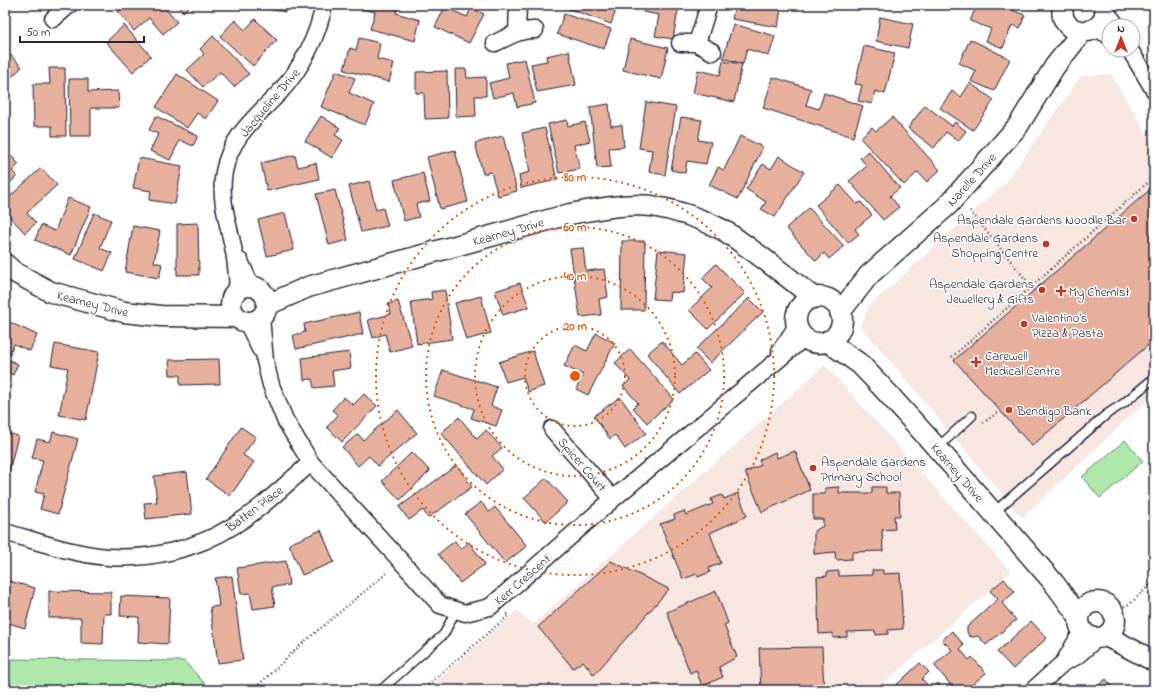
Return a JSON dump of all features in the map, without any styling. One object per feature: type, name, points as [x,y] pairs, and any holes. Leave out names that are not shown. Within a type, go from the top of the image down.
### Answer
[{"type":"street","points":[[53,19],[69,5]]},
{"type":"street","name":"Jacqueline Drive","points":[[249,303],[224,211],[222,191],[224,172],[229,155],[238,138],[250,122],[279,93],[302,63],[314,38],[324,5]]},
{"type":"street","points":[[517,33],[518,5]]},
{"type":"street","points":[[697,43],[709,5]]},
{"type":"street","points":[[1105,8],[1112,18]]},
{"type":"street","name":"Narelle Drive","points":[[825,314],[953,199],[1018,126],[1055,66],[1083,25],[1101,23],[1104,17],[1105,8]]},
{"type":"street","points":[[495,43],[517,33],[527,30],[535,30]]},
{"type":"street","points":[[680,43],[697,43],[713,52]]},
{"type":"street","points":[[1134,58],[1154,90]]},
{"type":"street","name":"Kearney Drive","points":[[5,264],[14,272],[51,292],[84,302],[124,312],[161,316],[190,316],[249,303],[570,214],[602,208],[651,206],[699,219],[723,230],[770,263],[825,314],[860,364],[937,448],[1054,583],[1098,623],[1154,661]]},
{"type":"street","name":"Kerr Crescent","points":[[249,303],[271,385],[284,420],[311,463],[440,606],[465,614],[490,607],[613,499],[770,366],[801,332]]},
{"type":"street","points":[[798,311],[825,314],[816,342],[801,332],[796,318],[798,311]]},
{"type":"street","name":"Spicer Court","points":[[552,429],[613,499]]},
{"type":"street","name":"Batten Place","points":[[5,532],[68,550],[109,557],[153,556],[194,546],[233,526],[265,503],[311,463]]},
{"type":"street","points":[[1033,690],[1063,664],[1077,656],[1098,623]]},
{"type":"street","name":"Kearney Drive","points":[[1098,623],[1154,656]]},
{"type":"lane","points":[[993,513],[1107,414],[1124,403],[1154,378]]},
{"type":"lane","points":[[937,448],[972,416]]},
{"type":"lane","points":[[381,690],[444,634],[456,610]]},
{"type":"path","points":[[952,357],[1154,177]]},
{"type":"path","points":[[970,211],[1031,286],[1033,291]]},
{"type":"path","points":[[253,690],[305,641],[373,585],[400,560]]},
{"type":"path","points":[[1098,623],[1131,603],[1151,582],[1154,581]]},
{"type":"path","points":[[422,690],[509,615],[490,607]]},
{"type":"shaded area","name":"Aspendale Gardens Shopping Centre","points":[[1111,74],[1154,147],[1154,394],[1022,518],[860,325],[869,306],[1006,182],[1081,76]]},
{"type":"shaded area","name":"Aspendale Gardens Primary School","points":[[825,365],[1011,572],[876,690],[426,690],[517,610],[533,624]]},
{"type":"green space","points":[[1125,440],[1143,461],[1100,498],[1082,477]]},
{"type":"green space","points":[[5,659],[184,661],[211,690],[5,690]]},
{"type":"building","points":[[127,5],[162,5],[177,22],[163,34],[149,18],[134,31],[118,12]]},
{"type":"building","points":[[178,5],[191,5],[183,12]]},
{"type":"building","points":[[241,5],[287,5],[286,12]]},
{"type":"building","points":[[359,5],[398,5],[396,13],[420,20],[415,41],[370,29],[375,12],[358,8]]},
{"type":"building","points":[[559,5],[618,5],[611,24]]},
{"type":"building","points":[[644,5],[679,5],[673,39],[655,36],[659,15],[643,12]]},
{"type":"building","points":[[735,5],[762,5],[781,9],[778,27],[732,19]]},
{"type":"building","points":[[977,5],[1008,5],[1013,7],[1012,10],[1025,15],[1020,28],[1012,25],[1003,48],[986,41],[991,29],[970,21]]},
{"type":"building","points":[[445,7],[467,17],[471,8],[484,14],[469,43],[435,27]]},
{"type":"building","points":[[564,14],[611,29],[604,49],[557,34]]},
{"type":"building","points":[[880,17],[913,24],[908,48],[876,41]]},
{"type":"building","points":[[255,19],[277,40],[253,66],[220,36],[235,20],[245,30]]},
{"type":"building","points":[[733,24],[775,36],[769,56],[747,49],[743,64],[723,58]]},
{"type":"building","points":[[124,25],[151,56],[133,72],[106,42]]},
{"type":"building","points":[[213,36],[249,74],[234,87],[220,72],[203,87],[187,70],[204,54],[200,49]]},
{"type":"building","points":[[359,38],[380,43],[377,59],[394,63],[389,82],[344,70],[350,48],[356,50]]},
{"type":"building","points":[[630,39],[668,48],[661,79],[623,70]]},
{"type":"building","points":[[970,39],[1010,59],[994,91],[971,81],[976,71],[959,63]]},
{"type":"building","points":[[864,46],[895,53],[885,94],[875,91],[872,104],[858,101],[862,85],[855,84]]},
{"type":"building","points":[[5,49],[22,67],[5,83]]},
{"type":"building","points":[[569,51],[576,85],[537,92],[531,64],[547,61],[546,56]]},
{"type":"building","points":[[525,59],[535,103],[517,107],[514,93],[493,98],[489,83],[509,78],[506,63]]},
{"type":"building","points":[[723,61],[742,64],[734,102],[693,93],[698,70],[720,75]]},
{"type":"building","points":[[49,68],[65,68],[66,136],[52,136],[52,126],[34,126],[33,84],[50,84]]},
{"type":"building","points":[[455,69],[466,69],[467,78],[486,77],[486,96],[475,96],[476,116],[456,117]]},
{"type":"building","points":[[336,71],[355,78],[349,93],[374,104],[365,125],[321,107]]},
{"type":"building","points":[[447,71],[448,118],[425,119],[424,93],[416,93],[416,72]]},
{"type":"building","points":[[177,74],[218,101],[206,119],[197,113],[187,128],[156,107]]},
{"type":"building","points":[[773,77],[811,89],[806,105],[819,109],[824,93],[863,106],[853,137],[763,108]]},
{"type":"building","points":[[69,79],[88,79],[88,92],[118,91],[119,108],[91,108],[91,136],[70,136]]},
{"type":"building","points":[[970,83],[994,100],[973,130],[940,108],[952,91],[961,97]]},
{"type":"building","points":[[646,102],[676,107],[665,175],[649,172],[652,150],[639,148]]},
{"type":"building","points":[[609,104],[611,126],[622,125],[624,147],[609,148],[611,167],[597,168],[590,107]]},
{"type":"building","points":[[925,105],[952,126],[955,122],[966,131],[958,141],[946,132],[934,148],[908,128]]},
{"type":"building","points":[[156,116],[198,136],[193,146],[180,140],[170,160],[150,151],[158,134],[149,130]]},
{"type":"building","points":[[321,116],[340,128],[335,135],[343,140],[332,158],[305,141]]},
{"type":"building","points":[[681,117],[702,120],[698,140],[711,142],[706,164],[687,161],[685,173],[671,170]]},
{"type":"building","points":[[892,117],[940,170],[927,182],[918,172],[904,185],[860,138],[872,127],[876,131]]},
{"type":"building","points":[[567,120],[568,126],[585,122],[590,141],[574,145],[580,169],[559,173],[548,124]]},
{"type":"building","points":[[545,128],[557,180],[521,188],[519,175],[530,172],[522,133]]},
{"type":"building","points":[[503,136],[517,191],[498,196],[491,172],[483,174],[475,143]]},
{"type":"building","points":[[740,136],[763,147],[738,199],[709,185],[718,167],[724,170]]},
{"type":"building","points":[[5,150],[19,164],[12,171],[17,176],[5,188]]},
{"type":"building","points":[[455,150],[468,202],[440,209],[427,157]]},
{"type":"building","points":[[868,151],[900,188],[890,196],[899,207],[883,220],[849,181],[867,166],[860,158]]},
{"type":"building","points":[[295,155],[298,167],[316,163],[319,179],[267,191],[261,163]]},
{"type":"building","points":[[779,156],[804,172],[775,217],[761,209],[766,202],[746,189],[763,164],[771,169]]},
{"type":"building","points":[[139,158],[182,166],[175,204],[149,200],[151,191],[133,188]]},
{"type":"building","points":[[41,168],[57,185],[27,213],[36,223],[25,233],[5,212],[5,201]]},
{"type":"building","points":[[423,173],[430,201],[416,204],[419,217],[404,221],[394,180]]},
{"type":"building","points":[[369,181],[376,210],[383,208],[388,226],[361,232],[349,186]]},
{"type":"building","points":[[840,185],[857,204],[861,202],[872,215],[855,229],[859,234],[848,243],[816,205]]},
{"type":"building","points":[[1154,186],[1154,340],[1032,446],[954,360]]},
{"type":"building","points":[[335,190],[348,240],[329,245],[316,194]]},
{"type":"building","points":[[68,198],[91,207],[71,255],[35,240],[41,225],[55,231]]},
{"type":"building","points":[[809,208],[844,246],[829,259],[824,253],[816,261],[786,228]]},
{"type":"building","points":[[94,213],[111,220],[100,248],[112,253],[104,271],[75,259]]},
{"type":"building","points":[[285,213],[294,250],[267,256],[258,220]]},
{"type":"building","points":[[198,223],[199,275],[177,275],[177,224]]},
{"type":"building","points":[[133,226],[160,231],[154,262],[162,264],[159,278],[125,272]]},
{"type":"building","points":[[622,241],[645,241],[644,310],[621,310]]},
{"type":"building","points":[[583,248],[586,271],[604,269],[608,297],[599,299],[601,315],[580,317],[570,249]]},
{"type":"building","points":[[658,250],[687,253],[683,293],[670,292],[669,300],[653,299]]},
{"type":"building","points":[[716,264],[745,293],[708,329],[689,310],[712,288],[702,278]]},
{"type":"building","points":[[520,283],[529,307],[503,315],[495,291]]},
{"type":"building","points":[[445,290],[452,339],[417,344],[411,302],[432,299],[431,292]]},
{"type":"building","points":[[481,296],[491,333],[466,340],[455,303]]},
{"type":"building","points":[[749,298],[763,312],[710,363],[696,349]]},
{"type":"building","points":[[398,301],[412,346],[390,352],[385,334],[373,338],[368,320],[391,314],[388,304]]},
{"type":"building","points":[[359,312],[363,334],[296,349],[293,335],[305,332],[304,324]]},
{"type":"building","points":[[5,320],[37,335],[30,351],[14,344],[7,359],[18,364],[13,375],[5,371]]},
{"type":"building","points":[[596,333],[615,343],[588,395],[576,389],[583,375],[564,366],[575,345],[587,351]]},
{"type":"building","points":[[662,341],[682,365],[695,354],[709,370],[680,394],[647,354]]},
{"type":"building","points":[[55,344],[99,352],[86,420],[59,415],[68,368],[51,365]]},
{"type":"building","points":[[630,349],[674,399],[647,423],[633,408],[638,403],[623,386],[630,380],[615,363]]},
{"type":"building","points":[[533,351],[544,386],[528,392],[523,377],[506,382],[499,362]]},
{"type":"building","points":[[349,352],[351,368],[332,371],[334,386],[314,388],[312,379],[304,380],[302,358]]},
{"type":"building","points":[[219,359],[220,384],[180,385],[180,375],[170,375],[169,360]]},
{"type":"building","points":[[443,370],[497,387],[491,406],[502,410],[496,426],[471,418],[474,409],[434,396]]},
{"type":"building","points":[[364,394],[377,406],[342,442],[327,427],[338,415],[332,410],[344,397],[353,405]]},
{"type":"building","points":[[620,397],[646,433],[625,449],[615,435],[610,439],[594,416]]},
{"type":"building","points":[[398,410],[417,433],[378,466],[369,456],[358,466],[342,447],[358,434],[363,440]]},
{"type":"building","points":[[459,417],[477,439],[486,430],[502,448],[492,456],[503,469],[486,485],[441,433]]},
{"type":"building","points":[[241,427],[256,437],[243,455],[254,462],[230,496],[206,479]]},
{"type":"building","points":[[5,432],[18,436],[5,487]]},
{"type":"building","points":[[53,432],[78,439],[58,514],[40,509],[44,494],[35,492],[43,460],[32,458],[37,439],[50,442]]},
{"type":"building","points":[[795,451],[810,490],[762,512],[745,472],[761,465],[759,460],[775,452],[777,458]]},
{"type":"building","points":[[412,452],[430,471],[400,500],[382,481]]},
{"type":"building","points":[[457,465],[472,487],[428,518],[423,510],[409,520],[399,507]]},
{"type":"building","points":[[187,472],[192,514],[146,519],[144,503],[157,502],[154,476]]},
{"type":"building","points":[[546,478],[568,502],[546,522],[524,498]]},
{"type":"building","points":[[839,487],[839,493],[872,493],[872,487],[886,487],[886,493],[899,493],[900,516],[894,516],[895,529],[882,530],[883,551],[852,552],[852,559],[836,560],[835,552],[814,554],[814,531],[823,526],[823,519],[813,519],[813,494],[825,494],[825,488]]},
{"type":"building","points":[[738,493],[747,516],[710,533],[721,563],[709,568],[710,572],[698,577],[697,574],[683,579],[660,524],[675,519],[674,515],[684,511],[686,515],[713,504],[711,499],[722,495],[724,499]]},
{"type":"building","points":[[481,502],[489,512],[495,507],[527,546],[505,563],[465,514]]},
{"type":"building","points":[[321,530],[334,562],[302,575],[289,544]]},
{"type":"building","points":[[455,541],[461,549],[469,542],[485,564],[460,583],[438,554]]},
{"type":"building","points":[[286,561],[289,585],[272,587],[275,606],[253,609],[250,593],[241,594],[237,568]]},
{"type":"building","points":[[611,561],[669,589],[594,675],[583,661],[573,668],[538,627]]},
{"type":"building","points":[[872,570],[883,570],[883,574],[900,573],[903,629],[888,630],[888,634],[876,635],[875,631],[847,632],[847,637],[833,638],[833,633],[819,634],[817,577],[827,576],[827,572],[839,571],[839,576],[872,575]]},
{"type":"building","points":[[232,576],[243,660],[218,663],[210,607],[219,606],[215,578]]},
{"type":"building","points":[[1004,579],[1015,592],[1002,603],[1016,620],[986,645],[978,636],[969,636],[967,627],[998,599],[990,591]]},
{"type":"building","points":[[5,580],[35,588],[25,628],[5,622]]},
{"type":"building","points":[[49,591],[111,592],[111,614],[104,614],[103,644],[81,643],[81,618],[49,618]]},
{"type":"building","points":[[716,591],[728,623],[724,625],[737,657],[719,667],[723,677],[702,686],[696,670],[690,673],[667,612]]},
{"type":"building","points":[[121,596],[170,598],[168,644],[138,642],[139,617],[120,616]]},
{"type":"building","points":[[1031,621],[1047,638],[1013,669],[997,652]]},
{"type":"building","points":[[952,631],[964,645],[960,649],[969,660],[972,657],[986,673],[973,684],[976,690],[955,690],[934,665],[952,650],[942,640]]},
{"type":"building","points":[[822,647],[824,690],[761,690],[759,648]]},
{"type":"building","points":[[920,663],[929,672],[922,679],[931,689],[938,683],[945,690],[896,690],[893,688]]},
{"type":"building","points":[[1106,679],[1115,690],[1093,690]]},
{"type":"place","name":"Aspendale Gardens Noodle Bar","points":[[1134,219]]},
{"type":"place","name":"Aspendale Gardens Shopping Centre","points":[[1046,244]]},
{"type":"place","name":"Aspendale Gardens Jewellery & Gifts","points":[[1042,290]]},
{"type":"place","name":"My Chemist","points":[[1061,291]]},
{"type":"place","name":"Valentino's Pizza & Pasta","points":[[1024,324]]},
{"type":"place","name":"Carewell Medical Centre","points":[[976,362]]},
{"type":"place","name":"Bendigo Bank","points":[[1009,410]]},
{"type":"place","name":"Aspendale Gardens Primary School","points":[[813,468]]}]
